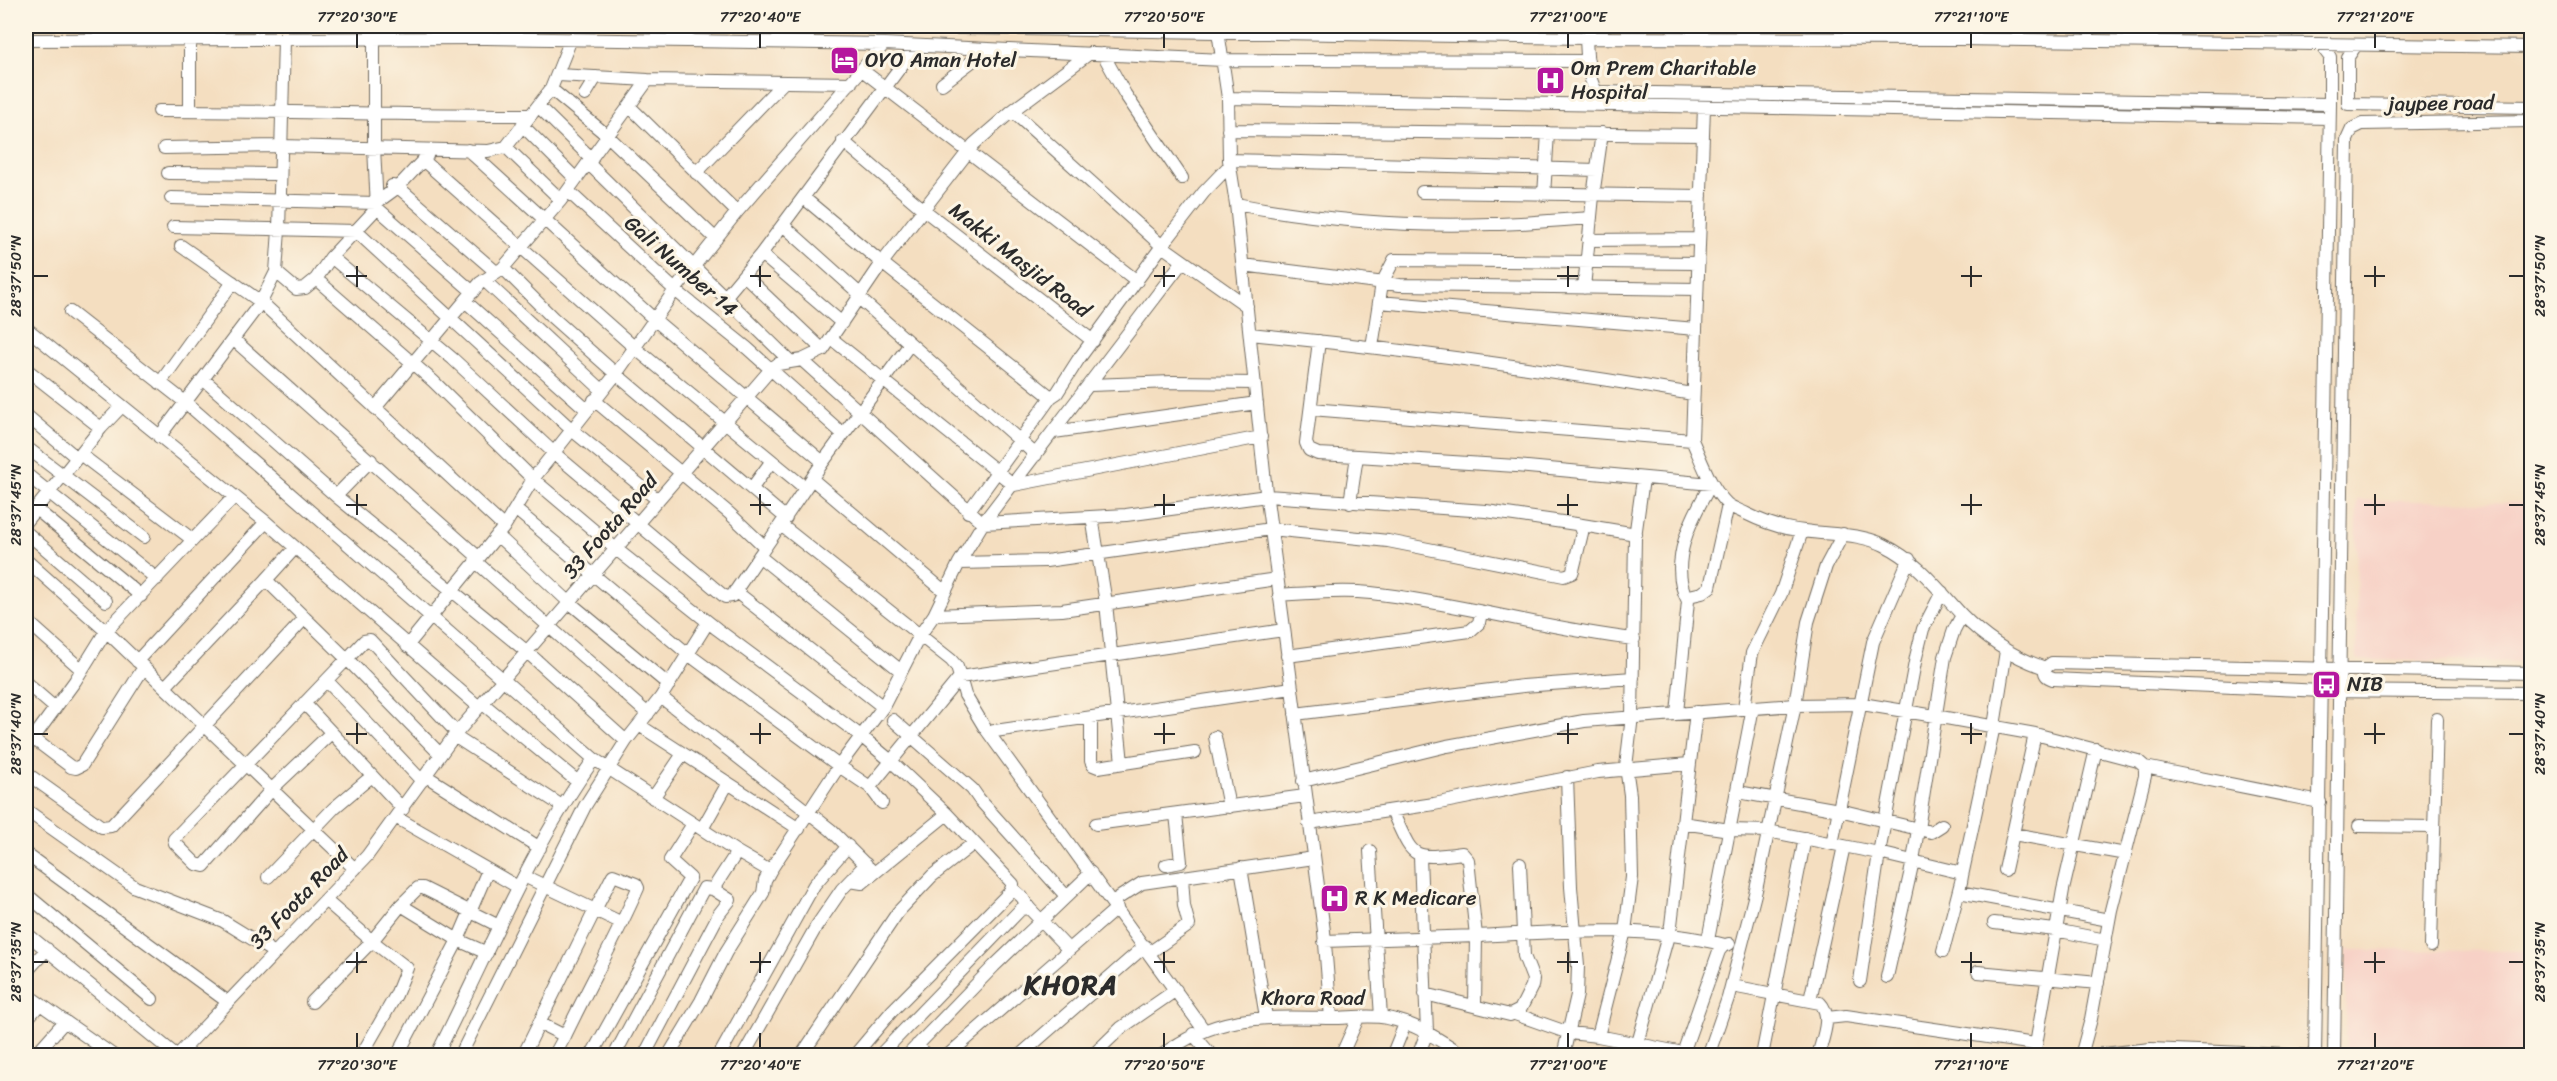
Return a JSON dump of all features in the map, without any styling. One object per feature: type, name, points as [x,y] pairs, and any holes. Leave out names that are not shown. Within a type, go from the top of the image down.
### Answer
[{"type":"street","points":[[834,26],[1218,31],[1336,29],[1586,38],[1959,39],[2532,47]]},
{"type":"street","points":[[1218,31],[1228,98],[1229,162],[1243,265],[1267,496],[1314,858],[1331,1018]]},
{"type":"street","points":[[1586,38],[1588,61],[1596,92],[1607,105]]},
{"type":"street","points":[[374,39],[376,206]]},
{"type":"street","points":[[26,40],[571,39],[884,44],[1223,60],[1588,61]]},
{"type":"street","points":[[164,148],[374,147],[428,156],[468,150],[488,151],[506,147],[551,89],[571,39]]},
{"type":"street","points":[[190,40],[190,111]]},
{"type":"street","points":[[159,437],[261,302],[276,272],[284,40]]},
{"type":"street","points":[[407,646],[500,531],[533,479],[616,374],[675,290],[737,212],[884,44]]},
{"type":"street","points":[[2145,767],[2145,776],[2109,920],[2082,1056],[2151,1049],[2181,1053],[2313,1056],[2322,691],[2330,104],[2330,57],[2320,44]]},
{"type":"street","points":[[2356,45],[2348,57],[2348,104],[2529,107],[2529,121]]},
{"type":"street","points":[[726,296],[804,198],[843,141],[916,46]]},
{"type":"street","points":[[942,84],[987,50]]},
{"type":"street","name":"33 Foota Road","points":[[177,1056],[355,869],[400,813],[440,754],[502,678],[771,369],[778,364],[797,361],[823,350],[882,263],[967,153],[1012,111],[1090,53]]},
{"type":"street","points":[[1103,54],[1125,94],[1182,178]]},
{"type":"street","points":[[862,70],[967,153],[1137,281]]},
{"type":"street","points":[[558,75],[648,80],[850,82]]},
{"type":"street","points":[[585,95],[596,77]]},
{"type":"street","points":[[375,408],[469,296],[522,247],[545,220],[609,137],[648,80]]},
{"type":"street","points":[[696,173],[784,82]]},
{"type":"street","points":[[551,89],[609,137],[716,239]]},
{"type":"street","points":[[1596,92],[2330,104]]},
{"type":"street","points":[[1755,94],[1755,108]]},
{"type":"street","points":[[1228,98],[2329,118]]},
{"type":"street","points":[[2165,101],[2165,115]]},
{"type":"street","points":[[630,107],[737,212]]},
{"type":"street","points":[[1704,107],[1692,440],[1712,484],[1728,505],[1765,523],[1802,531],[1843,534],[1882,544],[1909,560],[1962,615],[1991,641],[2022,660],[2045,668]]},
{"type":"street","points":[[159,111],[530,115],[590,161],[694,267],[797,361],[860,412],[983,523],[1092,517],[1267,496],[1486,511],[1636,534]]},
{"type":"street","points":[[1012,111],[1162,246],[1247,306]]},
{"type":"street","points":[[530,115],[576,179]]},
{"type":"street","name":"jaypee road","points":[[2338,671],[2347,140],[2352,129],[2362,124],[2529,121]]},
{"type":"street","points":[[1228,130],[1703,135]]},
{"type":"street","points":[[1544,195],[1548,133]]},
{"type":"street","points":[[1584,288],[1602,133]]},
{"type":"street","name":"Makki Masjid Road","points":[[843,141],[924,210],[1093,341]]},
{"type":"street","name":"Gali Number 14","points":[[506,147],[771,369],[843,434]]},
{"type":"street","points":[[468,150],[655,320],[823,462]]},
{"type":"street","points":[[276,272],[296,289],[305,288],[316,279],[331,257],[376,206],[428,156]]},
{"type":"street","points":[[428,156],[522,247],[635,348],[771,462],[808,484],[944,591]]},
{"type":"street","points":[[969,512],[1162,246],[1229,162]]},
{"type":"street","points":[[1229,162],[1597,170]]},
{"type":"street","points":[[168,173],[279,174]]},
{"type":"street","points":[[375,186],[398,187],[499,270],[616,374],[752,488],[783,522],[951,660],[960,677],[965,695],[988,732],[1176,990],[1212,1056]]},
{"type":"street","points":[[1422,192],[1701,196]]},
{"type":"street","points":[[171,198],[376,206],[469,296],[729,513],[762,552],[901,671]]},
{"type":"street","points":[[804,198],[1051,397]]},
{"type":"street","points":[[1236,204],[1336,218],[1408,223],[1490,225],[1591,218]]},
{"type":"street","points":[[783,225],[910,344],[1036,455]]},
{"type":"street","points":[[173,227],[356,231],[572,430],[658,500]]},
{"type":"street","points":[[1588,240],[1699,239]]},
{"type":"street","points":[[181,246],[261,302],[375,408],[569,602],[669,686]]},
{"type":"street","points":[[761,254],[842,323]]},
{"type":"street","points":[[331,257],[431,342],[637,525],[722,596],[728,597],[735,591],[823,462],[910,344]]},
{"type":"street","points":[[1372,346],[1382,284],[1394,260],[1698,263]]},
{"type":"street","points":[[668,1056],[749,913],[763,893],[765,880],[770,871],[839,766],[883,707],[920,634],[934,615],[944,591],[983,523],[1183,261]]},
{"type":"street","points":[[1243,265],[1382,284],[1697,289]]},
{"type":"street","points":[[744,275],[823,350]]},
{"type":"street","points":[[316,279],[433,381],[533,479],[616,549],[891,761],[1010,879],[1012,888],[1069,950]]},
{"type":"street","points":[[484,280],[594,400]]},
{"type":"street","points":[[160,383],[233,282]]},
{"type":"street","points":[[1379,302],[1696,329]]},
{"type":"street","points":[[70,312],[185,402],[594,759],[697,827],[770,871]]},
{"type":"street","points":[[26,328],[266,522],[407,646],[578,782]]},
{"type":"street","points":[[1250,334],[1372,346],[1494,362],[1693,394]]},
{"type":"street","points":[[233,339],[371,460],[547,627],[648,714]]},
{"type":"street","points":[[832,339],[1014,485],[1261,437]]},
{"type":"street","points":[[1319,341],[1306,443],[1309,450],[1318,454],[1516,466],[1712,484]]},
{"type":"street","points":[[26,369],[101,428]]},
{"type":"street","points":[[203,379],[336,496],[526,651],[626,741]]},
{"type":"street","points":[[1090,385],[1173,382],[1255,383]]},
{"type":"street","points":[[1054,432],[1257,403]]},
{"type":"street","points":[[26,521],[101,428],[121,407]]},
{"type":"street","points":[[1311,409],[1692,440]]},
{"type":"street","points":[[26,415],[193,540]]},
{"type":"street","points":[[26,447],[144,537]]},
{"type":"street","points":[[1350,503],[1357,456]]},
{"type":"street","points":[[336,496],[371,460]]},
{"type":"street","points":[[752,488],[771,462]]},
{"type":"street","points":[[26,474],[157,579]]},
{"type":"street","points":[[1598,1036],[1625,931],[1632,878],[1630,795],[1626,767],[1632,716],[1633,584],[1643,479]]},
{"type":"street","points":[[1688,601],[1679,582],[1683,546],[1689,526],[1712,484]]},
{"type":"street","points":[[234,497],[106,631],[55,708],[28,740],[71,767],[76,768],[82,765],[141,664],[266,522]]},
{"type":"street","points":[[1677,713],[1689,596],[1702,593],[1710,587],[1728,505]]},
{"type":"street","points":[[36,509],[141,596]]},
{"type":"street","points":[[515,509],[592,576],[688,654],[870,787],[882,803]]},
{"type":"street","points":[[1092,517],[1106,603],[1122,763]]},
{"type":"street","points":[[959,563],[1046,561],[1271,529],[1388,541],[1564,576],[1572,573],[1582,533],[1580,526],[1576,524]]},
{"type":"street","points":[[1707,940],[1738,792],[1749,708],[1752,653],[1782,594],[1802,531]]},
{"type":"street","points":[[26,532],[106,601]]},
{"type":"street","points":[[1708,1056],[1732,986],[1742,946],[1795,705],[1801,658],[1814,602],[1826,566],[1843,534]]},
{"type":"street","points":[[165,687],[295,548]]},
{"type":"street","points":[[26,560],[106,631],[355,869]]},
{"type":"street","points":[[1810,1000],[1838,845],[1839,810],[1873,642],[1909,560]]},
{"type":"street","points":[[934,615],[1062,610],[1277,579]]},
{"type":"street","points":[[266,580],[440,754]]},
{"type":"street","points":[[735,591],[883,707]]},
{"type":"street","points":[[1860,981],[1884,822],[1923,629],[1942,592]]},
{"type":"street","points":[[1280,595],[1369,593],[1481,612],[1551,627],[1634,639]]},
{"type":"street","points":[[1287,656],[1470,631],[1479,623],[1481,612]]},
{"type":"street","points":[[1887,977],[1913,861],[1935,716],[1949,642],[1962,615]]},
{"type":"street","points":[[26,773],[102,827],[108,827],[305,618]]},
{"type":"street","points":[[26,620],[81,669]]},
{"type":"street","points":[[460,1056],[574,826],[626,741],[669,686],[708,622]]},
{"type":"street","points":[[870,787],[960,677],[1284,630]]},
{"type":"street","points":[[332,733],[272,789],[204,866],[196,864],[174,839],[364,641],[370,640],[456,734],[562,806]]},
{"type":"street","points":[[1943,951],[1959,892],[1994,726],[2006,651]]},
{"type":"street","points":[[2045,668],[2052,663],[2338,671],[2532,673]]},
{"type":"street","points":[[2045,668],[2047,677],[2053,679],[2322,691],[2532,693]]},
{"type":"street","points":[[2334,1056],[2338,671]]},
{"type":"street","points":[[1295,714],[1523,686],[1633,678]]},
{"type":"street","points":[[327,681],[424,779],[540,848]]},
{"type":"street","points":[[26,683],[55,708]]},
{"type":"street","points":[[988,732],[1292,688]]},
{"type":"street","points":[[661,697],[809,814],[848,846],[870,868]]},
{"type":"street","points":[[304,703],[372,776],[400,813],[488,870],[521,881],[545,885],[622,923]]},
{"type":"street","points":[[1303,781],[1516,732],[1584,721],[1795,705],[1862,704],[2035,734],[2138,761],[2145,767],[2320,802]]},
{"type":"street","points":[[1638,1043],[1669,934],[1677,892],[1682,823],[1696,712]]},
{"type":"street","points":[[1091,718],[1091,761],[1098,767],[1195,752]]},
{"type":"street","points":[[2431,946],[2437,719]]},
{"type":"street","points":[[893,720],[913,735],[972,789],[1066,896]]},
{"type":"street","points":[[639,725],[799,829]]},
{"type":"street","points":[[2004,870],[2035,734]]},
{"type":"street","points":[[1215,737],[1229,807]]},
{"type":"street","points":[[1827,1018],[1846,1017],[2035,1050],[2059,910],[2096,749]]},
{"type":"street","points":[[653,798],[683,754]]},
{"type":"street","points":[[436,1056],[521,881],[562,806],[594,759]]},
{"type":"street","points":[[1309,823],[1392,811],[1626,767],[1689,764]]},
{"type":"street","points":[[268,877],[334,808],[372,776]]},
{"type":"street","points":[[1563,1056],[1577,995],[1578,966],[1571,877],[1567,777]]},
{"type":"street","points":[[591,1056],[690,878],[670,860],[728,783]]},
{"type":"street","points":[[1738,792],[1839,810],[1931,832],[1942,825]]},
{"type":"street","points":[[1096,824],[1305,796]]},
{"type":"street","points":[[26,810],[135,886],[223,921],[275,953]]},
{"type":"street","points":[[1392,811],[1410,849],[1420,856],[1462,853],[1466,855],[1476,936],[1475,1006]]},
{"type":"street","points":[[743,1056],[816,927],[850,881],[862,883],[870,868],[947,814]]},
{"type":"street","points":[[1166,865],[1181,862],[1176,814]]},
{"type":"street","points":[[1682,823],[1730,830],[1768,831],[1805,838],[1913,861],[1958,872],[1962,876]]},
{"type":"street","points":[[2359,826],[2434,827]]},
{"type":"street","points":[[2013,834],[2126,854]]},
{"type":"street","points":[[1762,1056],[1805,838]]},
{"type":"street","points":[[801,1056],[898,912],[932,876],[974,843]]},
{"type":"street","points":[[719,1056],[814,885],[848,846]]},
{"type":"street","points":[[1370,851],[1381,1017]]},
{"type":"street","points":[[713,889],[737,852]]},
{"type":"street","points":[[26,854],[228,1002]]},
{"type":"street","points":[[1418,1056],[1427,1032],[1420,856]]},
{"type":"street","points":[[946,1056],[1069,950],[1115,905],[1142,883],[1314,858]]},
{"type":"street","points":[[1515,1014],[1520,1010],[1533,979],[1525,963],[1520,864]]},
{"type":"street","points":[[1240,868],[1266,1017]]},
{"type":"street","points":[[397,1056],[458,940],[488,870]]},
{"type":"street","points":[[907,1056],[1041,920],[1091,873]]},
{"type":"street","points":[[523,1056],[613,874],[636,884],[638,888],[555,1056]]},
{"type":"street","points":[[1019,1056],[1147,950],[1189,925],[1184,906],[1182,877]]},
{"type":"street","points":[[312,1002],[372,941],[414,891],[423,888],[500,926]]},
{"type":"street","points":[[614,1056],[704,888],[713,889],[749,913]]},
{"type":"street","points":[[854,1056],[892,1011],[1012,888]]},
{"type":"street","points":[[1959,892],[2109,920]]},
{"type":"street","points":[[26,894],[152,999]]},
{"type":"street","points":[[325,900],[407,968],[396,995],[361,1056]]},
{"type":"street","points":[[644,1056],[719,914],[730,900]]},
{"type":"street","points":[[401,905],[458,940],[486,953]]},
{"type":"street","points":[[879,1056],[1021,909],[1029,908]]},
{"type":"street","points":[[1994,923],[2055,930],[2106,940]]},
{"type":"street","points":[[1324,941],[1625,931],[1669,934],[1742,946]]},
{"type":"street","points":[[26,933],[177,1056]]},
{"type":"street","points":[[1425,994],[1510,1015],[1515,1014],[1569,1033],[1598,1036],[1632,1044],[1638,1043],[1683,1054],[1719,951],[1725,945]]},
{"type":"street","points":[[26,972],[47,949]]},
{"type":"street","points":[[1978,972],[2098,983]]},
{"type":"street","points":[[1732,986],[1820,1003],[1826,1009],[1827,1018],[1818,1056]]},
{"type":"street","points":[[1092,1056],[1121,1028],[1176,990]]},
{"type":"street","points":[[26,994],[114,1056]]},
{"type":"street","points":[[26,1020],[40,1004]]},
{"type":"street","name":"Khora Road","points":[[1164,1055],[1199,1032],[1245,1019],[1381,1017],[1427,1032],[1446,1050],[1465,1056]]},
{"type":"street","points":[[1341,1056],[1358,1018]]},
{"type":"street","points":[[34,1056],[65,1021]]},
{"type":"street","points":[[539,1023],[565,1036]]},
{"type":"street","points":[[1392,1056],[1405,1024]]},
{"type":"street","points":[[917,1045],[928,1056]]},
{"type":"shaded area","points":[[2357,500],[2531,503],[2531,662],[2356,660]]},
{"type":"shaded area","points":[[2346,950],[2531,951],[2531,1055],[2345,1056]]},
{"type":"place","name":"OYO Aman Hotel","points":[[844,60]]},
{"type":"place","name":"Om Prem Charitable Hospital","points":[[1550,80]]},
{"type":"place","name":"NIB","points":[[2326,684]]},
{"type":"place","name":"R K Medicare","points":[[1334,898]]},
{"type":"district","name":"KHORA","points":[[1071,985]]}]
